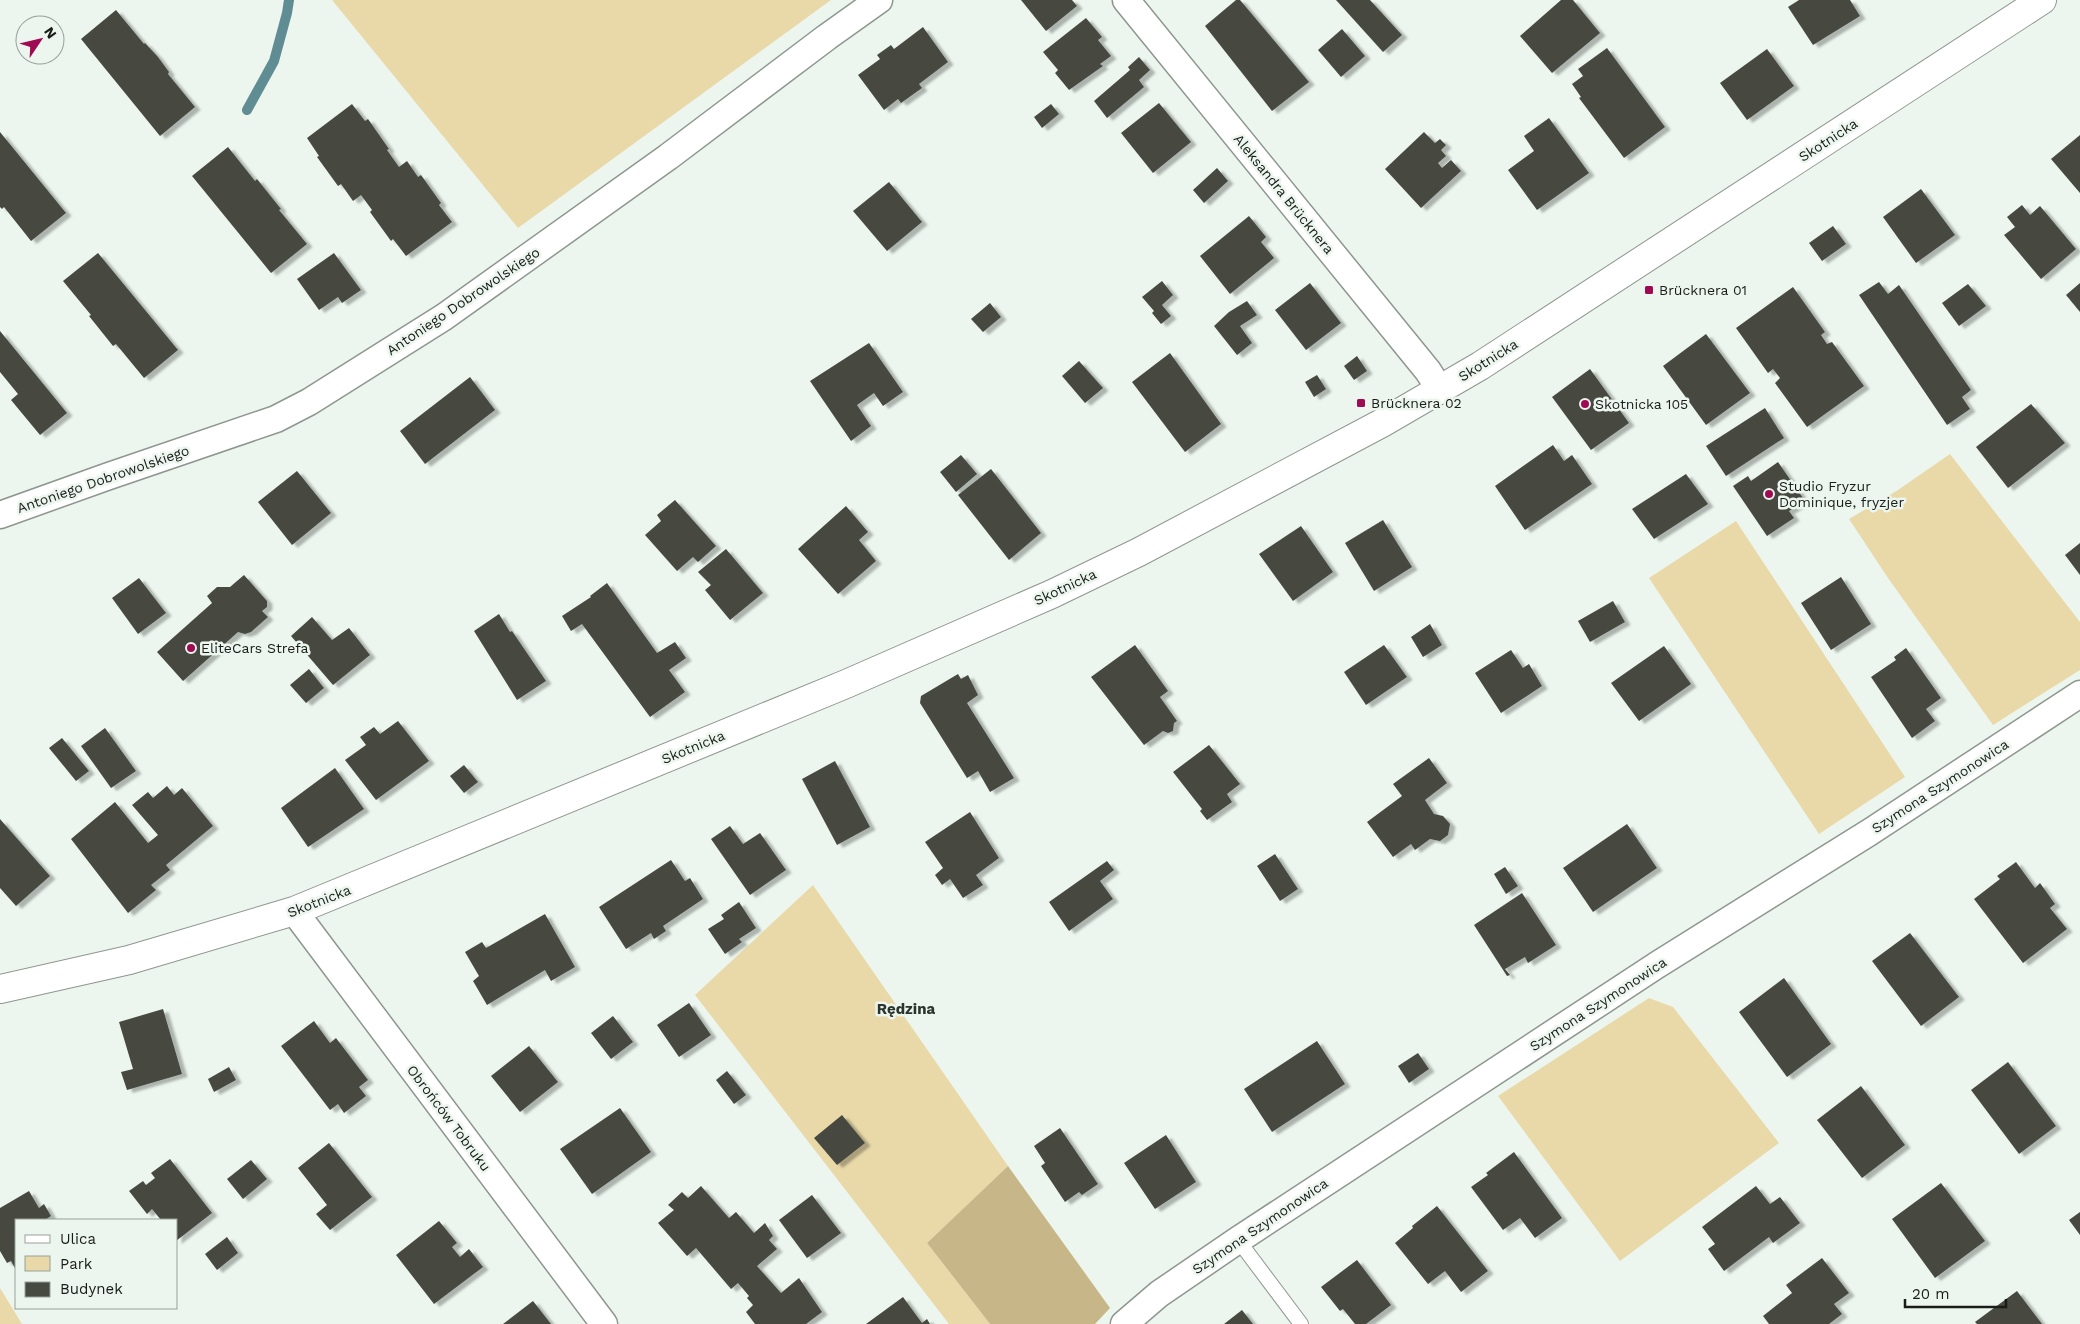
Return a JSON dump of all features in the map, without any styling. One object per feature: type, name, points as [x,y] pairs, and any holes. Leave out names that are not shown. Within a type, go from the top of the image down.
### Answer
[{"type":"street","name":"Antoniego Dobrowolskiego","points":[[0,515],[276,419],[309,402],[452,311],[668,157],[827,37],[880,0]]},
{"type":"street","name":"Aleksandra Brücknera","points":[[1126,0],[1428,371],[1440,390]]},
{"type":"street","name":"Skotnicka","points":[[0,989],[129,960],[294,911],[846,684],[1052,594],[1162,541],[1440,390],[1480,366],[2042,0]]},
{"type":"street","name":"Szymona Szymonowica","points":[[1124,1324],[1159,1294],[1238,1240],[1657,966],[1870,832],[2080,694]]},
{"type":"street","name":"Obrońców Tobruku","points":[[294,911],[604,1324]]},
{"type":"lane","points":[[1238,1240],[1301,1324]]},
{"type":"green space","points":[[332,0],[831,0],[518,228]]},
{"type":"green space","points":[[1950,454],[2080,622],[2080,670],[1993,725],[1888,578],[1849,519],[1898,490]]},
{"type":"green space","points":[[1736,521],[1905,777],[1819,834],[1649,578]]},
{"type":"green space","points":[[813,885],[1008,1166],[927,1243],[990,1324],[949,1324],[695,995]]},
{"type":"green space","points":[[1649,998],[1673,1007],[1779,1143],[1620,1261],[1498,1096]]},
{"type":"green space","points":[[0,1288],[22,1324],[0,1324]]},
{"type":"shaded area","points":[[1008,1166],[1110,1308],[1095,1324],[990,1324],[927,1243]]},
{"type":"building","points":[[1021,0],[1072,0],[1077,6],[1046,31]]},
{"type":"building","points":[[1236,0],[1240,0],[1309,82],[1272,111],[1205,26]]},
{"type":"building","points":[[1336,0],[1370,0],[1402,35],[1383,52]]},
{"type":"building","points":[[1561,0],[1573,0],[1600,33],[1552,73],[1520,36]]},
{"type":"building","points":[[1799,0],[1850,0],[1860,16],[1813,45],[1788,7]]},
{"type":"building","points":[[116,10],[144,44],[158,57],[169,72],[168,74],[195,107],[160,136],[81,39]]},
{"type":"building","points":[[1086,18],[1102,37],[1098,40],[1111,56],[1100,64],[1103,66],[1069,90],[1055,73],[1058,70],[1043,52]]},
{"type":"building","points":[[923,27],[948,62],[919,84],[922,88],[901,103],[898,99],[884,110],[858,75],[880,59],[877,55],[891,45],[894,49]]},
{"type":"building","points":[[1342,29],[1365,56],[1341,77],[1318,50]]},
{"type":"building","points":[[1607,48],[1665,127],[1624,158],[1579,98],[1581,97],[1572,84],[1583,76],[1578,69]]},
{"type":"building","points":[[1767,49],[1794,86],[1747,120],[1720,83]]},
{"type":"building","points":[[1139,57],[1150,70],[1139,80],[1144,87],[1107,118],[1094,101],[1130,70],[1128,67]]},
{"type":"building","points":[[1159,103],[1191,142],[1153,173],[1121,133]]},
{"type":"building","points":[[352,104],[365,121],[368,119],[399,167],[407,161],[418,177],[421,175],[452,222],[406,256],[393,239],[391,241],[370,212],[372,210],[361,195],[353,201],[341,184],[338,186],[317,157],[319,156],[307,138]]},
{"type":"building","points":[[1051,104],[1059,114],[1042,128],[1034,117]]},
{"type":"building","points":[[1549,118],[1589,173],[1537,210],[1508,170],[1534,151],[1524,136]]},
{"type":"building","points":[[0,132],[66,213],[31,241],[4,207],[2,209],[0,207]]},
{"type":"building","points":[[1424,132],[1435,143],[1440,139],[1446,145],[1441,150],[1446,156],[1438,163],[1442,168],[1451,160],[1461,171],[1421,208],[1385,169]]},
{"type":"building","points":[[2080,135],[2080,193],[2051,159]]},
{"type":"building","points":[[228,147],[255,181],[257,179],[307,244],[271,273],[192,176]]},
{"type":"building","points":[[1217,168],[1228,181],[1204,203],[1193,190]]},
{"type":"building","points":[[889,182],[922,222],[887,251],[853,211]]},
{"type":"building","points":[[1921,189],[1955,235],[1916,263],[1883,217]]},
{"type":"building","points":[[2022,205],[2030,215],[2040,206],[2076,249],[2041,279],[2004,235],[2015,227],[2007,217]]},
{"type":"building","points":[[1249,216],[1266,237],[1261,242],[1274,258],[1230,294],[1200,256]]},
{"type":"building","points":[[1833,226],[1846,244],[1822,261],[1809,243]]},
{"type":"building","points":[[98,253],[178,350],[144,378],[116,344],[113,346],[63,281]]},
{"type":"building","points":[[334,253],[361,290],[342,303],[338,297],[319,310],[297,279]]},
{"type":"building","points":[[1162,281],[1173,295],[1162,305],[1171,316],[1161,324],[1152,313],[1154,311],[1142,297]]},
{"type":"building","points":[[1879,282],[1888,294],[1899,285],[1971,390],[1962,397],[1970,409],[1947,425],[1859,295]]},
{"type":"building","points":[[1310,283],[1341,323],[1306,350],[1275,310]]},
{"type":"building","points":[[2080,283],[2080,312],[2066,295]]},
{"type":"building","points":[[1968,284],[1986,306],[1959,326],[1942,303]]},
{"type":"building","points":[[1793,287],[1825,332],[1821,335],[1827,344],[1832,342],[1864,386],[1807,427],[1775,383],[1780,378],[1773,369],[1768,373],[1736,328]]},
{"type":"building","points":[[1247,301],[1257,315],[1240,326],[1252,343],[1237,355],[1214,326],[1229,312]]},
{"type":"building","points":[[990,303],[1001,317],[983,332],[971,319]]},
{"type":"building","points":[[0,331],[67,413],[40,435],[11,400],[18,394],[0,372]]},
{"type":"building","points":[[1706,334],[1750,393],[1706,425],[1663,366]]},
{"type":"building","points":[[869,343],[903,392],[883,406],[874,393],[857,405],[871,426],[851,441],[810,381]]},
{"type":"building","points":[[1170,353],[1221,424],[1185,452],[1132,382]]},
{"type":"building","points":[[1357,356],[1367,371],[1354,380],[1344,366]]},
{"type":"building","points":[[1079,361],[1103,388],[1085,403],[1062,376]]},
{"type":"building","points":[[1590,369],[1629,423],[1591,450],[1552,397]]},
{"type":"building","points":[[1317,375],[1326,389],[1314,397],[1305,382]]},
{"type":"building","points":[[470,377],[495,410],[425,464],[400,431]]},
{"type":"building","points":[[2031,404],[2065,443],[2008,488],[1976,447]]},
{"type":"building","points":[[1765,408],[1784,438],[1726,476],[1706,446]]},
{"type":"building","points":[[1553,445],[1564,461],[1572,455],[1592,484],[1525,530],[1495,486]]},
{"type":"building","points":[[961,455],[977,474],[956,492],[940,472]]},
{"type":"building","name":"Studio Fryzur Dominique, fryzjer","points":[[1778,462],[1805,501],[1789,511],[1794,518],[1767,536],[1733,486],[1748,476],[1751,481]]},
{"type":"building","points":[[991,469],[1041,533],[1009,560],[958,495]]},
{"type":"building","points":[[297,471],[331,513],[292,545],[258,502]]},
{"type":"building","points":[[1686,474],[1708,504],[1654,539],[1632,509]]},
{"type":"building","points":[[675,500],[716,546],[698,562],[693,557],[677,571],[645,535],[661,521],[657,515]]},
{"type":"building","points":[[846,506],[868,532],[859,540],[876,561],[838,594],[798,549]]},
{"type":"building","points":[[1383,520],[1412,567],[1374,591],[1345,543]]},
{"type":"building","points":[[1301,526],[1333,572],[1293,601],[1259,554]]},
{"type":"building","points":[[2080,543],[2080,575],[2065,555]]},
{"type":"building","points":[[726,549],[763,593],[730,620],[705,590],[711,585],[698,572]]},
{"type":"building","points":[[244,575],[267,601],[267,607],[262,611],[268,617],[251,632],[245,634],[238,632],[183,681],[157,652],[212,603],[207,596],[217,587],[230,587]]},
{"type":"building","points":[[1841,577],[1871,624],[1831,650],[1801,603]]},
{"type":"building","points":[[139,578],[166,613],[138,634],[112,598]]},
{"type":"building","points":[[607,583],[657,653],[675,642],[686,658],[669,670],[685,692],[650,717],[582,624],[571,631],[562,616],[591,597]]},
{"type":"building","points":[[1613,601],[1625,622],[1590,642],[1578,621]]},
{"type":"building","points":[[499,614],[546,681],[517,700],[474,631]]},
{"type":"building","points":[[312,617],[332,640],[349,628],[370,655],[333,685],[291,636]]},
{"type":"building","points":[[1430,624],[1442,645],[1423,657],[1411,637]]},
{"type":"building","points":[[1135,645],[1168,691],[1160,697],[1177,721],[1174,723],[1173,731],[1168,733],[1163,731],[1144,745],[1091,677]]},
{"type":"building","points":[[1384,645],[1407,677],[1366,705],[1344,672]]},
{"type":"building","points":[[1664,646],[1691,684],[1639,721],[1611,683]]},
{"type":"building","points":[[1906,648],[1941,698],[1926,709],[1935,721],[1912,738],[1871,677],[1896,660],[1894,657]]},
{"type":"building","points":[[1511,650],[1523,668],[1529,664],[1542,686],[1501,713],[1475,673]]},
{"type":"building","points":[[309,669],[324,688],[306,703],[290,685]]},
{"type":"building","points":[[958,674],[961,679],[968,675],[978,695],[967,703],[1014,778],[990,792],[978,771],[967,778],[920,703],[921,696]]},
{"type":"building","points":[[398,721],[429,761],[376,800],[345,760],[366,745],[360,737],[374,727],[380,734]]},
{"type":"building","points":[[105,728],[136,771],[111,788],[81,746]]},
{"type":"building","points":[[62,738],[89,771],[76,781],[49,748]]},
{"type":"building","points":[[1209,745],[1240,784],[1227,794],[1232,802],[1207,820],[1200,811],[1202,809],[1173,772]]},
{"type":"building","points":[[1429,758],[1447,783],[1425,800],[1434,814],[1443,816],[1450,824],[1448,835],[1440,841],[1430,839],[1415,850],[1411,844],[1393,857],[1367,822],[1402,796],[1393,784]]},
{"type":"building","points":[[835,761],[870,827],[837,845],[802,779]]},
{"type":"building","points":[[464,765],[478,782],[464,793],[450,776]]},
{"type":"building","points":[[335,768],[364,809],[308,847],[281,808]]},
{"type":"building","points":[[167,786],[174,795],[182,788],[213,826],[166,865],[170,870],[151,885],[156,890],[128,913],[71,839],[115,802],[148,843],[158,835],[132,805],[148,792],[153,798]]},
{"type":"building","points":[[970,812],[999,858],[976,875],[983,885],[963,898],[950,879],[942,885],[935,875],[943,868],[925,842]]},
{"type":"building","points":[[0,819],[50,876],[16,906],[0,888]]},
{"type":"building","points":[[1627,824],[1657,868],[1593,912],[1563,868]]},
{"type":"building","points":[[730,826],[743,844],[760,833],[786,870],[750,895],[711,839]]},
{"type":"building","points":[[1275,854],[1298,889],[1280,901],[1257,866]]},
{"type":"building","points":[[671,860],[685,881],[690,878],[703,899],[663,926],[666,931],[654,939],[651,933],[626,949],[599,907]]},
{"type":"building","points":[[1107,861],[1114,870],[1100,881],[1113,899],[1069,931],[1049,902]]},
{"type":"building","points":[[2016,862],[2035,888],[2040,883],[2055,904],[2050,908],[2067,929],[2023,963],[1974,899],[2000,879],[1997,876]]},
{"type":"building","points":[[1505,867],[1518,886],[1506,894],[1494,874]]},
{"type":"building","points":[[1522,893],[1556,945],[1528,963],[1525,957],[1505,969],[1510,975],[1507,976],[1474,925]]},
{"type":"building","points":[[739,902],[756,928],[739,939],[742,942],[725,954],[708,929],[724,919],[721,915]]},
{"type":"building","points":[[545,914],[575,967],[551,981],[545,970],[487,1005],[473,981],[479,976],[465,952],[482,942],[486,948]]},
{"type":"building","points":[[1910,933],[1959,997],[1921,1026],[1872,961]]},
{"type":"building","points":[[1784,978],[1831,1044],[1787,1077],[1739,1012]]},
{"type":"building","points":[[689,1003],[711,1035],[679,1057],[657,1025]]},
{"type":"building","points":[[163,1009],[182,1074],[127,1090],[121,1072],[133,1069],[119,1022]]},
{"type":"building","points":[[613,1016],[633,1042],[611,1059],[591,1033]]},
{"type":"building","points":[[314,1021],[330,1043],[336,1038],[368,1080],[359,1087],[366,1096],[344,1113],[338,1104],[330,1110],[281,1046]]},
{"type":"building","points":[[1317,1041],[1345,1084],[1272,1132],[1244,1089]]},
{"type":"building","points":[[529,1046],[558,1082],[520,1112],[491,1076]]},
{"type":"building","points":[[1418,1053],[1429,1069],[1409,1083],[1398,1066]]},
{"type":"building","points":[[2008,1062],[2056,1126],[2019,1154],[1971,1090]]},
{"type":"building","points":[[229,1067],[236,1080],[214,1092],[208,1079]]},
{"type":"building","points":[[727,1071],[746,1095],[734,1104],[716,1080]]},
{"type":"building","points":[[1861,1086],[1905,1145],[1862,1178],[1817,1120]]},
{"type":"building","points":[[620,1108],[651,1152],[592,1194],[560,1149]]},
{"type":"building","points":[[842,1115],[865,1143],[837,1165],[814,1138]]},
{"type":"building","points":[[1060,1128],[1098,1184],[1082,1195],[1079,1192],[1065,1202],[1041,1166],[1045,1163],[1034,1146]]},
{"type":"building","points":[[1166,1135],[1196,1182],[1155,1209],[1124,1163]]},
{"type":"building","points":[[329,1143],[372,1197],[330,1230],[316,1214],[327,1205],[298,1168]]},
{"type":"building","points":[[1514,1152],[1562,1218],[1535,1238],[1520,1218],[1503,1230],[1471,1187]]},
{"type":"building","points":[[170,1159],[212,1213],[178,1239],[178,1219],[160,1219],[152,1209],[147,1214],[129,1191],[143,1181],[146,1185],[155,1178],[151,1173]]},
{"type":"building","points":[[251,1160],[267,1179],[243,1199],[227,1179]]},
{"type":"building","points":[[1941,1183],[1985,1241],[1935,1278],[1892,1219]]},
{"type":"building","points":[[701,1186],[729,1218],[736,1212],[754,1233],[765,1223],[773,1236],[769,1240],[777,1249],[757,1266],[781,1293],[799,1278],[822,1312],[806,1324],[755,1324],[746,1312],[753,1305],[747,1298],[749,1296],[738,1283],[731,1289],[696,1248],[687,1256],[658,1223],[674,1210],[668,1205],[682,1192],[688,1198]]},
{"type":"building","points":[[1756,1186],[1770,1204],[1780,1197],[1800,1223],[1773,1243],[1769,1237],[1724,1271],[1708,1249],[1715,1244],[1702,1227]]},
{"type":"building","points":[[29,1191],[39,1208],[44,1204],[51,1216],[46,1219],[15,1219],[15,1268],[11,1261],[7,1263],[0,1251],[0,1208]]},
{"type":"building","points":[[812,1195],[841,1233],[807,1258],[779,1220]]},
{"type":"building","points":[[1437,1206],[1488,1271],[1461,1292],[1445,1271],[1428,1284],[1395,1243],[1413,1228],[1412,1226]]},
{"type":"building","points":[[2080,1212],[2080,1235],[2069,1220]]},
{"type":"building","points":[[439,1221],[457,1243],[452,1247],[460,1257],[469,1249],[483,1267],[434,1304],[396,1255]]},
{"type":"building","points":[[227,1237],[238,1253],[217,1270],[205,1254]]},
{"type":"building","points":[[1822,1258],[1849,1293],[1834,1304],[1842,1314],[1829,1324],[1769,1324],[1763,1316],[1792,1293],[1786,1285]]},
{"type":"building","points":[[1357,1260],[1391,1305],[1366,1324],[1355,1324],[1343,1309],[1340,1311],[1321,1287]]},
{"type":"building","points":[[2017,1291],[2042,1324],[1977,1324],[1975,1322]]},
{"type":"building","points":[[903,1297],[922,1323],[927,1319],[930,1324],[866,1324]]},
{"type":"building","points":[[533,1301],[551,1324],[503,1324]]},
{"type":"building","points":[[1242,1310],[1253,1324],[1224,1324]]},
{"type":"waterway","points":[[247,110],[274,61],[289,0]]},
{"type":"place","name":"Brücknera 01","points":[[1649,290]]},
{"type":"place","name":"Brücknera 02","points":[[1361,403]]},
{"type":"place","name":"Skotnicka 105","points":[[1585,404]]},
{"type":"place","name":"Studio Fryzur Dominique, fryzjer","points":[[1769,494]]},
{"type":"place","name":"EliteCars Strefa","points":[[191,648]]},
{"type":"district","name":"Rędzina","points":[[906,1009]]}]
